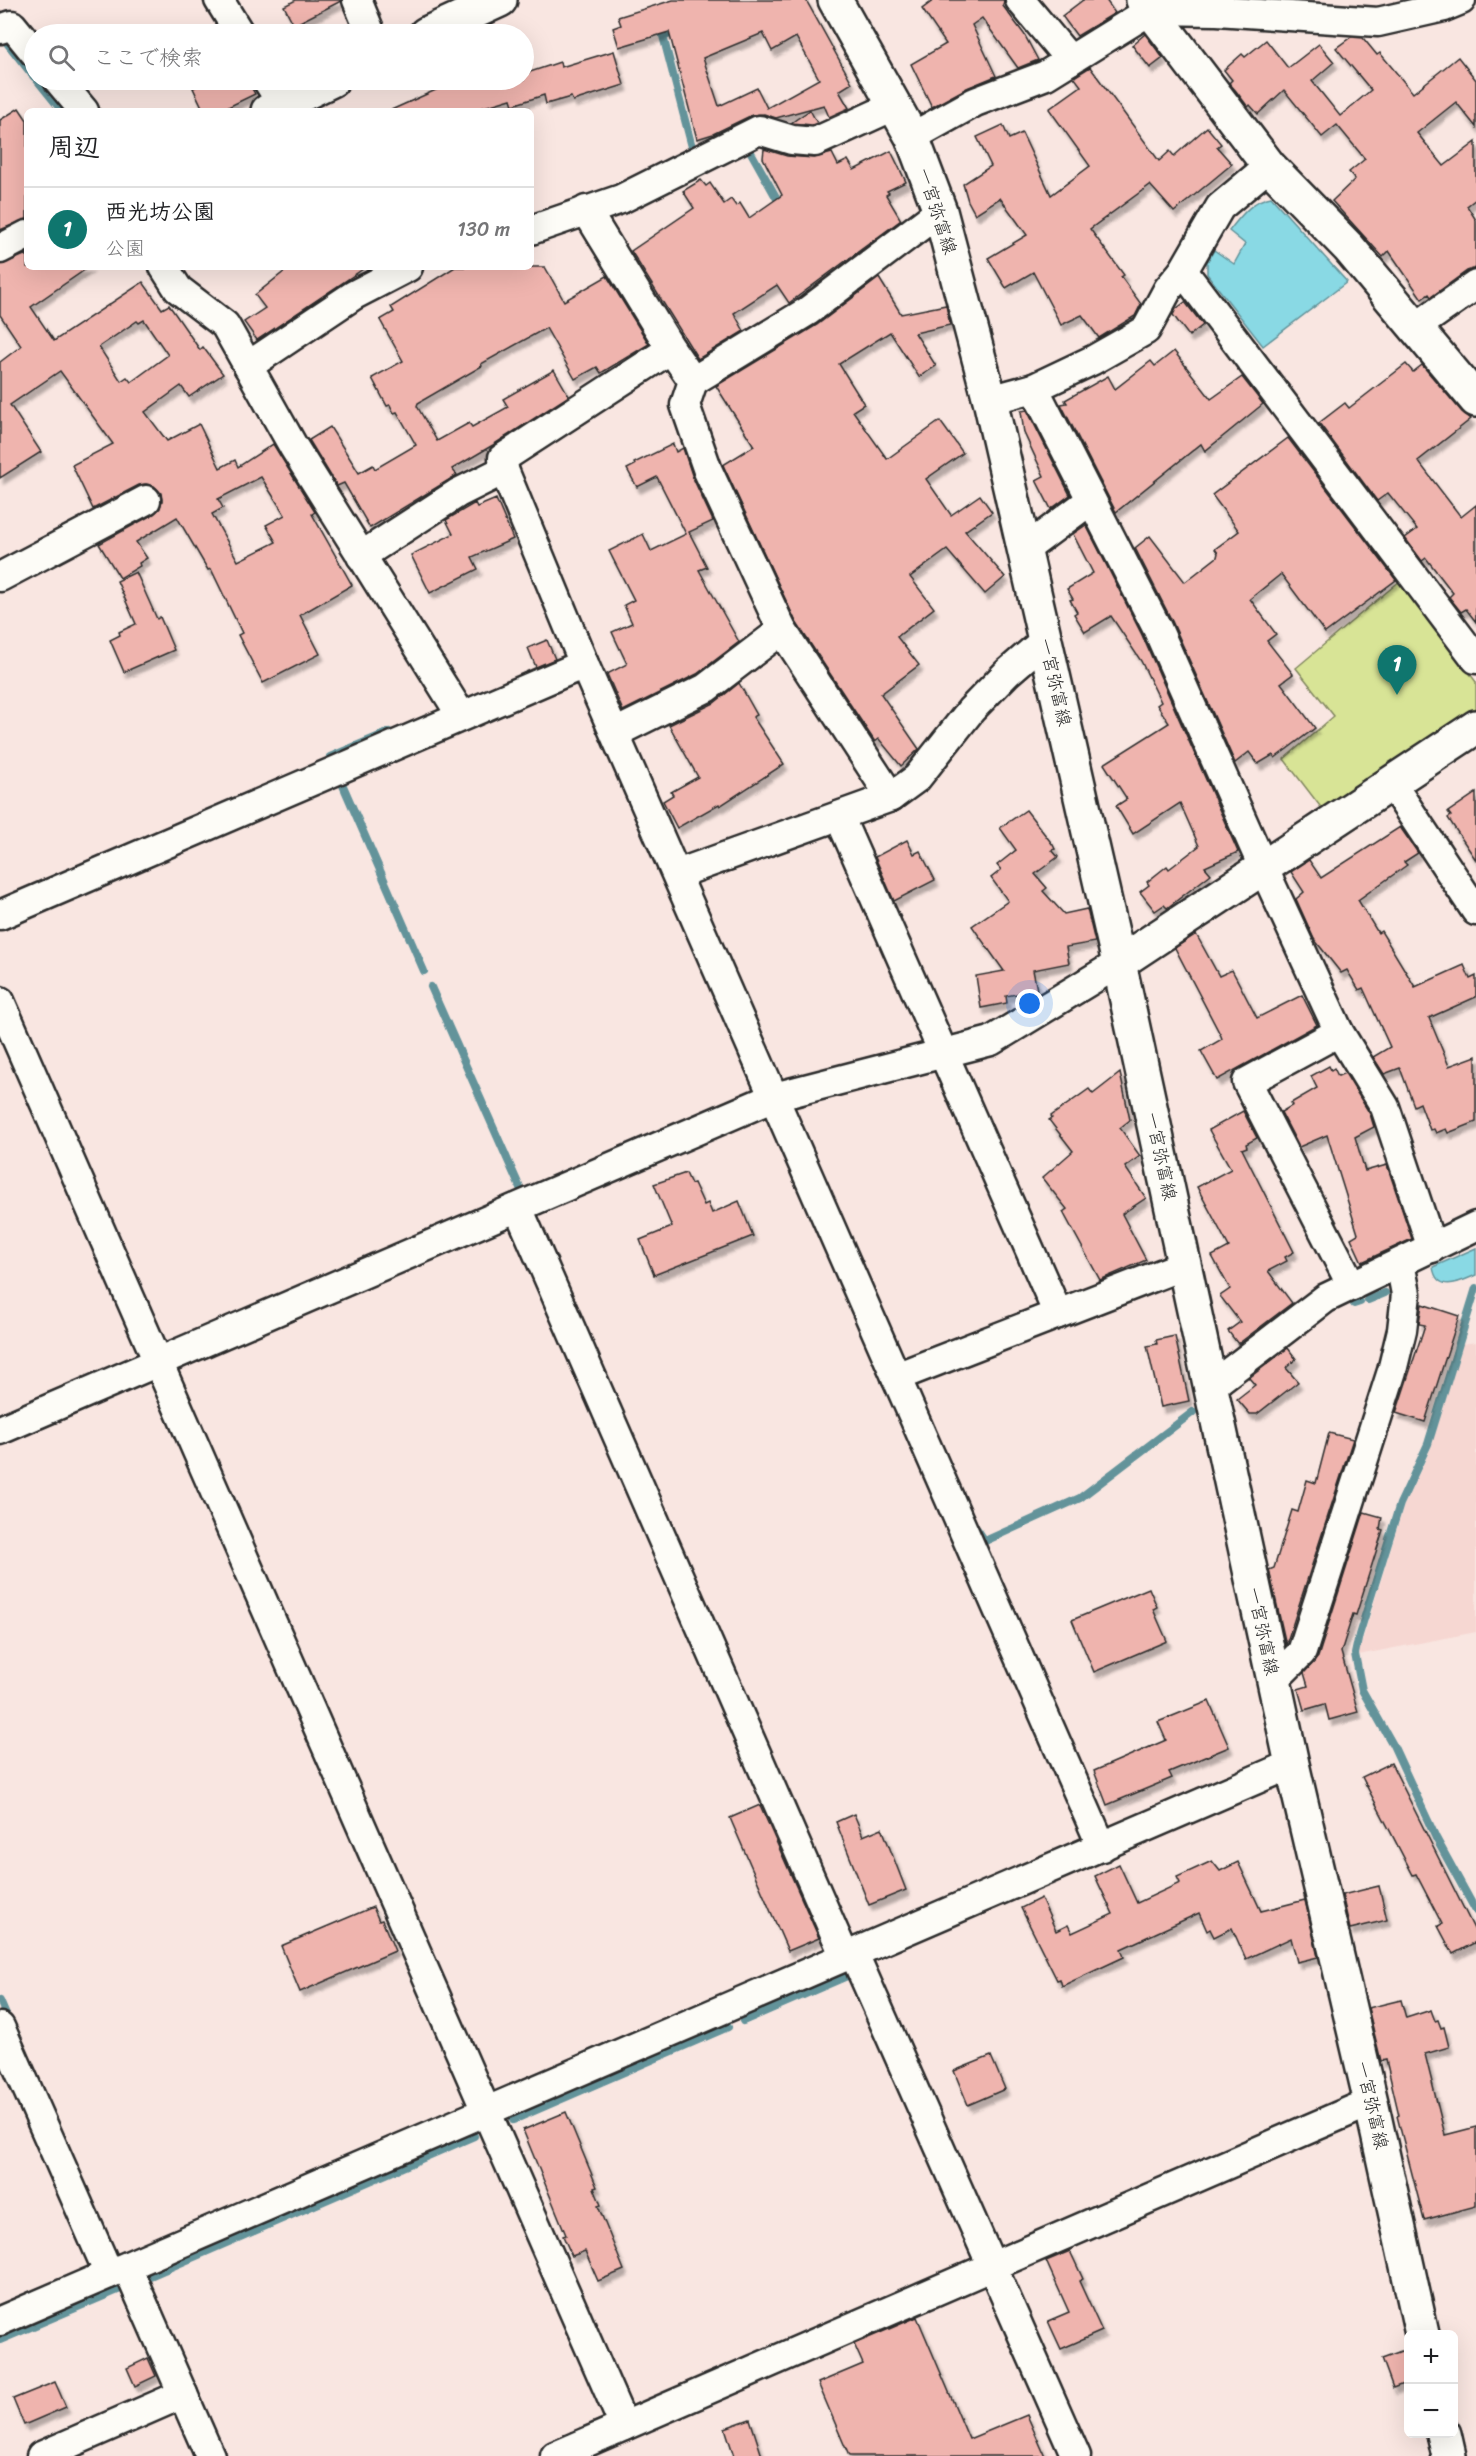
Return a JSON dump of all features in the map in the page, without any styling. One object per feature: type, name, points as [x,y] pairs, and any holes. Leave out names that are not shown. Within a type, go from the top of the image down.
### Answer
[{"type":"main road","points":[[448,24],[500,0]]},
{"type":"main road","name":"一宮弥富線","points":[[835,0],[912,137],[940,210],[990,400],[1119,963],[1292,1764],[1371,2102],[1421,2330]]},
{"type":"main road","points":[[1149,3],[1269,165],[1349,248],[1476,400]]},
{"type":"main road","points":[[272,98],[299,90]]},
{"type":"main road","points":[[1119,963],[1476,728]]},
{"type":"street","points":[[219,0],[234,24]]},
{"type":"street","points":[[357,0],[367,24]]},
{"type":"street","points":[[1020,0],[1070,60]]},
{"type":"street","points":[[912,137],[975,102],[1046,75],[1149,3],[1217,11],[1378,22],[1444,7],[1461,0]]},
{"type":"street","points":[[4,22],[24,42]]},
{"type":"street","points":[[66,90],[81,108]]},
{"type":"street","points":[[534,229],[621,199],[759,130],[792,140],[815,142],[894,106]]},
{"type":"street","points":[[990,400],[1034,388],[1093,360],[1146,330],[1168,289],[1184,271],[1220,207],[1269,165]]},
{"type":"street","points":[[586,210],[693,381]]},
{"type":"street","points":[[891,797],[782,630],[708,471],[686,405],[693,381],[808,311],[940,210]]},
{"type":"street","points":[[0,249],[24,237]]},
{"type":"street","points":[[166,270],[178,289],[225,325],[293,446],[461,715]]},
{"type":"street","points":[[248,366],[354,295],[402,270]]},
{"type":"street","points":[[1184,271],[1476,659]]},
{"type":"street","points":[[1416,327],[1476,285]]},
{"type":"street","points":[[671,349],[503,458],[504,470],[584,664],[1102,1846]]},
{"type":"street","points":[[1034,388],[1157,628],[1339,1032],[1385,1107],[1432,1248]]},
{"type":"street","points":[[362,556],[458,493],[504,470]]},
{"type":"street","points":[[0,577],[146,500]]},
{"type":"street","points":[[1024,550],[1091,500]]},
{"type":"street","points":[[615,733],[706,688],[782,630]]},
{"type":"street","points":[[677,874],[891,797],[917,778],[971,710],[1007,673],[1045,640]]},
{"type":"street","points":[[0,915],[584,664]]},
{"type":"street","points":[[1390,783],[1476,911]]},
{"type":"street","points":[[838,816],[1058,1314]]},
{"type":"street","points":[[0,1430],[774,1097],[991,1041],[1119,963]]},
{"type":"street","points":[[0,1001],[624,2426]]},
{"type":"street","points":[[1339,1032],[1247,1082],[1352,1286]]},
{"type":"street","points":[[518,1208],[849,1955],[1076,2456]]},
{"type":"street","points":[[1210,1387],[1326,1298],[1476,1226]]},
{"type":"street","points":[[1274,1680],[1302,1652],[1392,1371],[1402,1330],[1406,1294],[1400,1263]]},
{"type":"street","points":[[896,1377],[1184,1265]]},
{"type":"street","points":[[0,2321],[1292,1764]]},
{"type":"street","points":[[0,2027],[118,2270],[183,2394],[210,2456]]},
{"type":"street","points":[[555,2456],[594,2448],[624,2426],[1371,2102]]},
{"type":"street","points":[[41,2456],[183,2394]]},
{"type":"shaded area","points":[[1476,1342],[1476,1632],[1358,1655],[1404,1505],[1430,1450],[1462,1344]]},
{"type":"green space","points":[[1401,580],[1476,682],[1476,708],[1323,810],[1284,759],[1334,716],[1296,668]]},
{"type":"water","points":[[1271,197],[1347,282],[1263,346],[1207,274],[1207,262],[1214,250],[1234,264],[1245,244],[1229,231],[1252,205]]},
{"type":"water","points":[[1476,1248],[1476,1275],[1450,1284],[1439,1281],[1433,1267]]},
{"type":"building","points":[[296,0],[341,0],[296,24],[293,24],[284,6]]},
{"type":"building","points":[[673,0],[806,0],[852,83],[839,91],[849,108],[829,117],[824,105],[776,118],[764,114],[752,115],[713,134],[697,139],[669,32],[619,47],[613,28],[621,25],[618,17]],"holes":[[[763,33],[772,51],[796,37],[819,79],[767,108],[757,88],[719,106],[703,58]]]},
{"type":"building","points":[[934,0],[1004,0],[1003,6],[1024,34],[1038,60],[1018,68],[982,18],[972,25],[996,76],[967,88],[932,107],[911,64],[946,44],[922,9]]},
{"type":"building","points":[[1083,0],[1106,0],[1115,13],[1077,36],[1062,16]]},
{"type":"building","points":[[1145,34],[1163,58],[1150,68],[1132,45]]},
{"type":"building","points":[[1351,37],[1363,38],[1377,55],[1380,53],[1413,93],[1458,57],[1476,80],[1476,127],[1456,102],[1417,133],[1444,166],[1476,142],[1476,199],[1467,206],[1476,220],[1476,268],[1467,271],[1431,297],[1429,294],[1422,299],[1389,251],[1383,257],[1332,201],[1355,179],[1349,172],[1365,159],[1337,125],[1322,137],[1284,90],[1258,114],[1250,105],[1248,107],[1229,83],[1232,80],[1224,70],[1242,54],[1245,57],[1266,40],[1288,68],[1319,44],[1334,62],[1312,81],[1340,116],[1371,90],[1336,48]]},
{"type":"building","points":[[614,51],[624,85],[573,101],[571,97],[546,104],[544,95],[513,105],[511,99],[481,108],[396,108],[436,90],[534,90],[534,71],[560,62],[561,67]]},
{"type":"building","points":[[1090,67],[1159,161],[1170,151],[1174,156],[1207,127],[1221,144],[1217,147],[1232,164],[1174,212],[1150,185],[1090,229],[1124,275],[1121,277],[1141,304],[1135,316],[1099,338],[1082,315],[1061,325],[1033,272],[1006,288],[988,258],[1027,235],[1000,198],[975,214],[963,184],[991,166],[977,137],[1003,125],[1009,139],[1022,133],[1051,195],[1090,166],[1049,109],[1081,86],[1074,77]]},
{"type":"building","points":[[194,90],[253,90],[255,94],[226,108],[203,108]]},
{"type":"building","points":[[19,108],[24,116],[24,220],[0,230],[0,120]]},
{"type":"building","points":[[810,110],[817,123],[812,125],[791,123]]},
{"type":"building","points":[[764,149],[787,156],[814,158],[832,153],[838,165],[848,160],[854,170],[891,151],[906,182],[887,191],[889,193],[886,195],[901,220],[789,303],[777,285],[734,313],[744,331],[698,359],[631,251],[694,208],[683,191],[701,180],[706,186],[710,183],[724,204],[731,199],[736,206],[740,203],[749,218],[782,195],[763,158]]},
{"type":"building","points":[[24,255],[24,270],[85,270],[31,307],[54,341],[143,282],[162,309],[169,305],[200,350],[203,347],[223,374],[189,397],[181,386],[145,412],[167,441],[199,424],[220,468],[235,460],[238,467],[273,444],[315,512],[312,514],[352,585],[300,615],[320,654],[263,683],[238,635],[242,633],[211,569],[208,570],[177,517],[136,542],[147,558],[139,563],[140,566],[120,578],[99,544],[154,514],[160,508],[161,493],[154,486],[139,485],[93,509],[72,465],[113,444],[60,371],[10,405],[41,452],[0,478],[0,362],[21,346],[0,315],[0,265]],"holes":[[[144,320],[168,355],[131,382],[127,377],[121,381],[99,347],[137,321],[139,323]],[[261,477],[285,515],[266,525],[276,542],[238,561],[212,514],[223,508],[218,499]]]},
{"type":"building","points":[[534,267],[545,267],[564,301],[607,276],[649,344],[601,373],[597,367],[575,379],[546,328],[418,403],[417,406],[437,441],[469,423],[472,427],[508,407],[503,399],[554,370],[569,396],[452,469],[457,475],[370,528],[344,483],[337,486],[309,440],[330,427],[359,473],[373,465],[375,469],[416,445],[397,412],[394,413],[390,405],[387,406],[372,378],[403,361],[380,320],[394,312],[391,307],[450,270],[534,270]]},
{"type":"building","points":[[286,270],[362,270],[257,340],[244,322],[265,308],[255,295]]},
{"type":"building","points":[[879,278],[901,314],[946,305],[950,325],[915,333],[936,366],[919,377],[890,332],[839,364],[864,404],[853,411],[887,459],[940,421],[963,453],[926,479],[951,515],[980,495],[992,512],[965,531],[1005,577],[985,594],[947,550],[910,577],[934,608],[897,637],[919,665],[881,694],[919,749],[901,766],[879,739],[875,742],[796,622],[723,465],[754,446],[716,386],[817,325]]},
{"type":"building","points":[[1185,302],[1203,325],[1189,336],[1173,315],[1176,309]]},
{"type":"building","points":[[1174,351],[1211,399],[1242,377],[1263,404],[1205,451],[1201,444],[1116,512],[1061,404],[1067,403],[1065,400],[1108,376],[1115,389],[1151,361],[1155,366]]},
{"type":"building","points":[[1406,364],[1413,372],[1422,365],[1462,412],[1471,419],[1418,461],[1461,517],[1476,505],[1476,622],[1466,609],[1461,612],[1449,597],[1453,593],[1426,558],[1422,561],[1405,538],[1417,529],[1388,493],[1377,501],[1319,423],[1345,403],[1349,408]]},
{"type":"building","points":[[1027,410],[1070,495],[1051,509],[1036,480],[1044,476],[1024,433],[1021,411]]},
{"type":"building","points":[[1288,438],[1396,580],[1325,633],[1281,574],[1250,599],[1276,634],[1267,641],[1293,674],[1281,683],[1315,728],[1275,758],[1273,755],[1258,764],[1249,752],[1235,763],[1172,621],[1135,548],[1150,536],[1185,582],[1217,557],[1218,553],[1215,549],[1239,531],[1212,495]]},
{"type":"building","points":[[673,444],[676,452],[683,448],[693,478],[713,521],[689,532],[707,567],[699,570],[739,642],[697,674],[623,711],[607,674],[627,664],[612,632],[632,623],[624,605],[634,600],[609,551],[643,534],[651,551],[686,534],[657,477],[637,487],[627,469],[635,465],[634,463]]},
{"type":"building","points":[[496,499],[513,539],[472,557],[478,569],[430,593],[411,555],[453,534],[446,520],[475,503],[477,507]]},
{"type":"building","points":[[1086,525],[1142,635],[1238,852],[1205,867],[1211,874],[1167,908],[1164,905],[1155,911],[1140,892],[1149,885],[1147,882],[1167,866],[1169,869],[1199,846],[1180,803],[1133,834],[1116,806],[1127,799],[1104,764],[1169,723],[1157,705],[1161,702],[1141,661],[1111,616],[1085,632],[1074,614],[1077,612],[1067,589],[1093,573],[1073,534]]},
{"type":"building","points":[[136,572],[157,619],[160,617],[174,650],[124,672],[110,640],[120,635],[119,632],[136,624],[117,581]]},
{"type":"building","points":[[547,640],[555,659],[536,667],[528,648]]},
{"type":"building","points":[[739,683],[757,715],[753,717],[784,764],[720,806],[719,804],[677,828],[663,801],[673,795],[671,792],[698,777],[669,725],[714,703]]},
{"type":"building","points":[[1476,793],[1476,860],[1448,818],[1451,816],[1448,812]]},
{"type":"building","points":[[1026,810],[1053,845],[1055,849],[1052,850],[1058,857],[1035,874],[1047,888],[1043,891],[1064,914],[1087,909],[1095,942],[1066,947],[1069,963],[1033,970],[1037,990],[1006,996],[1007,1003],[981,1008],[976,976],[1004,971],[972,926],[1008,901],[991,878],[1001,870],[997,865],[1016,850],[1000,828]]},
{"type":"building","points":[[1400,827],[1418,853],[1404,862],[1407,865],[1358,900],[1378,933],[1381,931],[1415,987],[1464,965],[1470,979],[1476,976],[1476,997],[1429,1018],[1449,1066],[1476,1056],[1476,1122],[1448,1133],[1446,1129],[1436,1133],[1434,1129],[1430,1130],[1420,1103],[1414,1106],[1400,1068],[1384,1074],[1373,1057],[1390,1047],[1363,988],[1359,990],[1347,970],[1341,973],[1314,939],[1296,899],[1304,892],[1291,872],[1309,860],[1321,878]]},
{"type":"building","points":[[907,840],[914,854],[920,851],[935,880],[894,901],[875,857]]},
{"type":"building","points":[[1196,934],[1219,976],[1232,970],[1257,1018],[1302,995],[1317,1025],[1217,1080],[1201,1051],[1222,1039],[1175,948]]},
{"type":"building","points":[[1329,1066],[1331,1070],[1334,1068],[1338,1076],[1345,1073],[1370,1114],[1374,1127],[1355,1137],[1365,1171],[1387,1165],[1412,1239],[1362,1262],[1351,1238],[1358,1234],[1327,1135],[1299,1147],[1281,1112],[1293,1105],[1291,1103],[1317,1088],[1311,1076]]},
{"type":"building","points":[[1120,1073],[1130,1120],[1120,1128],[1140,1156],[1125,1167],[1146,1198],[1122,1214],[1146,1260],[1100,1280],[1063,1212],[1067,1209],[1042,1178],[1073,1151],[1049,1120],[1051,1116],[1089,1089],[1093,1094]]},
{"type":"building","points":[[1243,1111],[1257,1138],[1242,1149],[1294,1252],[1285,1257],[1287,1261],[1268,1271],[1292,1303],[1238,1344],[1228,1331],[1240,1322],[1220,1296],[1230,1289],[1212,1256],[1229,1247],[1197,1187],[1231,1169],[1209,1130]]},
{"type":"building","points":[[686,1173],[691,1184],[694,1183],[704,1205],[708,1203],[712,1213],[739,1201],[753,1236],[654,1275],[640,1240],[672,1227],[654,1184]]},
{"type":"building","points":[[1422,1304],[1459,1316],[1425,1422],[1396,1413],[1425,1325],[1419,1324]]},
{"type":"building","points":[[1175,1336],[1189,1401],[1161,1407],[1147,1346],[1157,1344],[1156,1340]]},
{"type":"building","points":[[1288,1348],[1296,1359],[1286,1368],[1298,1382],[1257,1414],[1250,1414],[1237,1399],[1255,1385],[1249,1378]]},
{"type":"building","points":[[1329,1433],[1353,1439],[1286,1645],[1269,1570],[1274,1568],[1292,1510],[1298,1512],[1307,1480],[1316,1483]]},
{"type":"building","points":[[1364,1512],[1382,1517],[1380,1529],[1383,1530],[1356,1615],[1353,1614],[1341,1652],[1358,1712],[1329,1720],[1325,1704],[1304,1710],[1298,1689],[1308,1686],[1304,1673],[1318,1657]]},
{"type":"building","points":[[1149,1588],[1157,1607],[1153,1609],[1167,1641],[1094,1672],[1072,1620]]},
{"type":"building","points":[[1209,1701],[1229,1747],[1169,1772],[1172,1778],[1107,1805],[1094,1771],[1166,1740],[1158,1722]]},
{"type":"building","points":[[1391,1763],[1476,1933],[1476,1942],[1453,1954],[1438,1926],[1442,1924],[1416,1874],[1413,1875],[1362,1777]]},
{"type":"building","points":[[760,1805],[819,1938],[788,1951],[730,1818]]},
{"type":"building","points":[[854,1814],[863,1836],[882,1828],[906,1890],[869,1905],[836,1822]]},
{"type":"building","points":[[1212,1861],[1220,1871],[1238,1862],[1261,1911],[1305,1900],[1318,1957],[1297,1962],[1291,1938],[1246,1959],[1232,1928],[1214,1937],[1210,1929],[1207,1931],[1199,1913],[1121,1949],[1124,1957],[1062,1986],[1021,1908],[1041,1898],[1056,1931],[1068,1925],[1072,1933],[1113,1914],[1095,1876],[1119,1864],[1137,1903],[1180,1883],[1177,1877]]},
{"type":"building","points":[[1379,1886],[1387,1920],[1350,1929],[1342,1895]]},
{"type":"building","points":[[373,1907],[379,1921],[382,1920],[395,1951],[300,1992],[281,1946]]},
{"type":"building","points":[[1401,2000],[1406,2018],[1431,2010],[1435,2021],[1438,2020],[1441,2028],[1444,2027],[1449,2047],[1425,2054],[1445,2135],[1476,2127],[1476,2206],[1424,2220],[1397,2116],[1399,2115],[1386,2060],[1381,2061],[1368,2008]]},
{"type":"building","points":[[991,2056],[1005,2089],[968,2105],[954,2071]]},
{"type":"building","points":[[566,2112],[597,2187],[594,2188],[601,2205],[598,2206],[624,2270],[598,2281],[585,2251],[572,2256],[563,2236],[566,2235],[523,2130]]},
{"type":"building","points":[[1070,2251],[1083,2279],[1079,2281],[1102,2331],[1061,2349],[1048,2321],[1069,2312],[1046,2261]]},
{"type":"building","points":[[917,2317],[969,2439],[1027,2415],[1045,2456],[849,2456],[818,2383],[863,2364],[854,2344]]},
{"type":"building","points":[[1404,2350],[1404,2384],[1393,2388],[1382,2358]]},
{"type":"building","points":[[148,2358],[156,2376],[135,2386],[127,2368]]},
{"type":"building","points":[[55,2382],[66,2407],[24,2425],[13,2399]]},
{"type":"building","points":[[750,2419],[762,2456],[734,2456],[725,2428]]},
{"type":"waterway","points":[[679,32],[663,36],[692,147]]},
{"type":"waterway","points":[[7,43],[24,64]]},
{"type":"waterway","points":[[45,90],[60,108]]},
{"type":"waterway","points":[[748,147],[781,206]]},
{"type":"waterway","points":[[330,757],[389,732]]},
{"type":"waterway","points":[[341,781],[424,971]]},
{"type":"waterway","points":[[431,987],[521,1190]]},
{"type":"waterway","points":[[1476,1288],[1428,1444],[1400,1504],[1355,1654],[1362,1690],[1393,1745],[1436,1838],[1476,1911]]},
{"type":"waterway","points":[[1368,1300],[1385,1293]]},
{"type":"waterway","points":[[1354,1304],[1360,1302]]},
{"type":"waterway","points":[[977,1529],[985,1541],[1080,1498],[1193,1412]]},
{"type":"waterway","points":[[743,2021],[847,1976]]},
{"type":"waterway","points":[[0,2001],[9,2022]]},
{"type":"waterway","points":[[513,2120],[728,2027]]},
{"type":"waterway","points":[[150,2276],[474,2136]]},
{"type":"waterway","points":[[0,2340],[125,2287]]},
{"type":"place","name":"西光坊公園","points":[[1397,695]]}]
